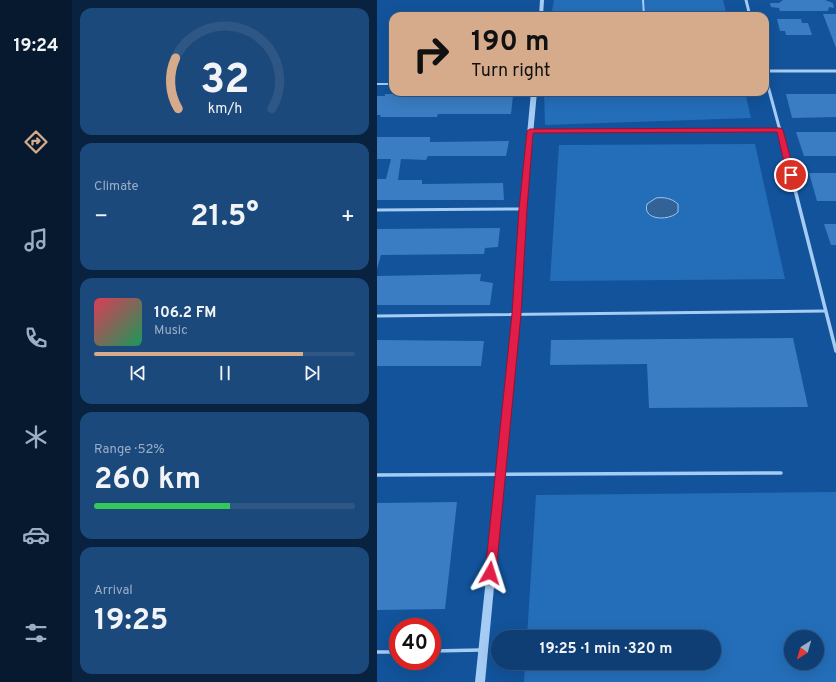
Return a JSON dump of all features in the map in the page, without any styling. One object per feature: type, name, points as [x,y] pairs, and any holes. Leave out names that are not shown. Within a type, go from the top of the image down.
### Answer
[{"type":"street","points":[[541,12],[542,0]]},
{"type":"street","points":[[746,0],[749,12]]},
{"type":"street","points":[[769,71],[836,71]]},
{"type":"street","points":[[769,90],[836,351]]},
{"type":"street","points":[[479,682],[517,314],[523,209],[534,96]]},
{"type":"lane","points":[[643,0],[644,12]]},
{"type":"lane","points":[[377,84],[389,84]]},
{"type":"lane","points":[[530,131],[780,130]]},
{"type":"lane","points":[[377,210],[523,209]]},
{"type":"lane","points":[[377,316],[825,311]]},
{"type":"lane","points":[[377,475],[781,472]]},
{"type":"lane","points":[[441,651],[483,650]]},
{"type":"lane","points":[[377,652],[389,652]]},
{"type":"shaded area","points":[[554,0],[723,0],[726,12],[552,12]]},
{"type":"shaded area","points":[[544,96],[746,96],[751,118],[545,125]]},
{"type":"shaded area","points":[[755,144],[785,279],[550,281],[559,145]]},
{"type":"shaded area","points":[[656,198],[667,198],[673,200],[678,204],[678,212],[669,217],[663,218],[658,218],[649,214],[647,204]]},
{"type":"shaded area","points":[[836,492],[836,682],[524,682],[525,670],[721,670],[721,630],[527,630],[536,495]]},
{"type":"building","points":[[783,0],[825,0],[833,3],[834,8],[829,7],[828,11],[780,11],[779,8],[771,7],[770,3],[779,3]]},
{"type":"building","points":[[823,14],[836,14],[836,48]]},
{"type":"building","points":[[777,19],[801,19],[802,23],[808,23],[812,35],[786,35],[785,31],[780,31]]},
{"type":"building","points":[[385,94],[389,94],[389,96],[442,97],[513,96],[511,114],[438,114],[437,117],[380,117],[381,115],[377,115],[377,96],[385,96]]},
{"type":"building","points":[[786,94],[836,94],[836,117],[792,118]]},
{"type":"building","points":[[796,132],[836,132],[836,156],[804,156]]},
{"type":"building","points":[[377,137],[430,137],[430,142],[509,141],[506,156],[428,156],[426,160],[401,159],[398,180],[422,180],[422,184],[503,183],[504,200],[377,200],[377,179],[386,179],[391,159],[377,159]]},
{"type":"building","points":[[809,173],[836,173],[836,201],[817,201]]},
{"type":"building","points":[[824,224],[836,224],[836,245],[831,245]]},
{"type":"building","points":[[500,228],[498,247],[485,248],[484,254],[381,255],[377,269],[377,229]]},
{"type":"building","points":[[481,274],[480,281],[493,283],[490,305],[377,305],[377,276]]},
{"type":"building","points":[[793,338],[808,407],[649,408],[647,364],[550,365],[551,340]]},
{"type":"building","points":[[377,340],[484,341],[481,366],[377,366]]},
{"type":"building","points":[[457,502],[445,609],[377,610],[377,503]]},
{"type":"route","points":[[490,573],[517,314],[523,209],[530,131],[780,130],[791,175]]}]
